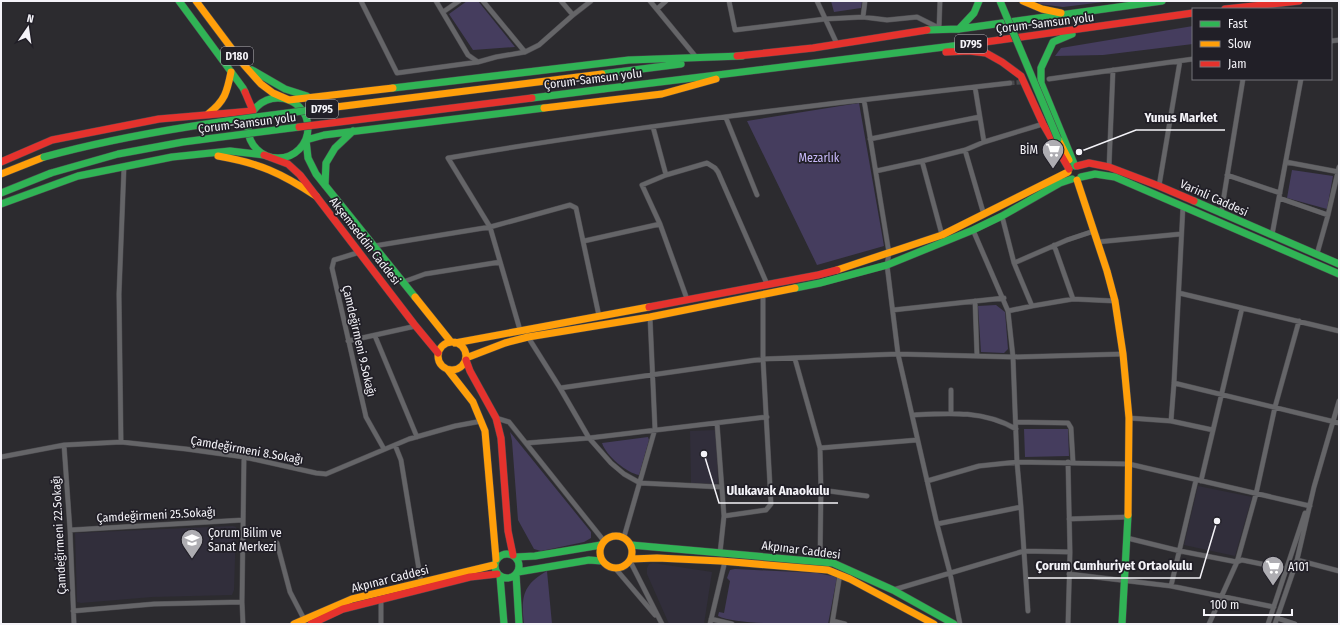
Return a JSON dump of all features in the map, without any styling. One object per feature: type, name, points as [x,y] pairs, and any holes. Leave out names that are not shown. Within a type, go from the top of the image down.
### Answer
[{"type":"main road","name":"D180","points":[[179,1],[243,88],[253,111]]},
{"type":"main road","name":"D180","points":[[196,1],[244,65],[261,84],[273,93],[289,100]]},
{"type":"main road","points":[[959,29],[977,9],[979,1]]},
{"type":"main road","points":[[1000,1],[1058,139],[1072,168]]},
{"type":"main road","points":[[1023,1],[1042,9],[1068,14]]},
{"type":"main road","name":"Çorum-Samsun yolu","points":[[1,174],[44,157],[70,150],[134,136],[230,121],[837,44],[939,28],[959,29],[1162,1]]},
{"type":"main road","points":[[1234,8],[1299,1]]},
{"type":"main road","name":"Çorum-Samsun yolu","points":[[1,193],[51,173],[118,154],[183,142],[749,70],[892,54],[1192,13]]},
{"type":"main road","points":[[1077,178],[1070,177],[1072,168],[1041,83],[1041,68],[1053,42],[1071,34],[1091,28]]},
{"type":"main road","points":[[892,54],[969,51],[986,53],[1002,62],[1021,76],[1043,124],[1072,168]]},
{"type":"main road","points":[[289,100],[630,60],[742,56]]},
{"type":"main road","points":[[244,65],[285,89],[310,97]]},
{"type":"main road","points":[[306,140],[324,135],[353,131],[662,94],[749,70]]},
{"type":"main road","points":[[207,115],[221,105],[227,92],[231,72]]},
{"type":"main road","points":[[1,204],[78,176],[172,157],[230,151],[264,155],[274,158],[284,158],[297,151],[306,140],[308,121],[304,112],[297,104],[289,100],[279,98],[269,99],[260,104],[253,111],[248,120],[247,130],[250,140],[256,149],[264,155]]},
{"type":"main road","points":[[1,162],[52,140],[159,119],[253,111]]},
{"type":"main road","points":[[325,185],[326,163],[335,148],[353,131]]},
{"type":"main road","name":"Akşemseddin Caddesi","points":[[306,140],[308,158],[316,174],[403,282],[454,342]]},
{"type":"main road","points":[[206,153],[241,160],[268,169],[316,196]]},
{"type":"main road","name":"Akşemseddin Caddesi","points":[[264,155],[288,164],[300,175],[438,353]]},
{"type":"main road","name":"Varinli Caddesi","points":[[1072,168],[1089,164],[1109,167],[1159,186],[1220,214],[1339,264]]},
{"type":"main road","points":[[448,370],[459,368],[466,359],[505,343],[528,337],[650,317],[763,295],[820,283],[887,265],[973,230],[1002,216],[1060,183],[1077,178],[1082,173],[1082,169],[1072,168],[984,215],[942,235],[818,275],[444,344],[438,353],[440,363],[448,370],[473,402],[485,431],[495,562],[503,603],[504,624]]},
{"type":"main road","name":"Varinli Caddesi","points":[[1077,178],[1095,174],[1115,178],[1339,274]]},
{"type":"main road","points":[[1077,178],[1107,271],[1115,301],[1123,354],[1129,418],[1129,464],[1128,517],[1122,624]]},
{"type":"main road","points":[[454,342],[464,348],[470,371],[496,418],[501,438],[508,531],[514,556],[519,566],[517,573],[519,624]]},
{"type":"main road","points":[[495,562],[499,556],[506,553],[514,556],[535,556],[603,543],[613,536],[624,537],[632,545],[633,554],[631,560],[624,566],[615,568],[606,565],[600,556],[603,543]]},
{"type":"main road","name":"Akpınar Caddesi","points":[[632,545],[676,551],[720,553],[833,563],[893,590],[954,624]]},
{"type":"main road","name":"Akpınar Caddesi","points":[[631,560],[657,558],[725,561],[828,570],[840,574],[934,624]]},
{"type":"main road","points":[[498,575],[510,578],[517,573],[589,560],[602,561]]},
{"type":"main road","name":"Akpınar Caddesi","points":[[294,624],[352,599],[495,562]]},
{"type":"main road","name":"Akpınar Caddesi","points":[[311,624],[343,609],[381,599],[470,577],[498,575]]},
{"type":"street","points":[[361,1],[397,73],[478,62],[525,52],[539,45],[590,1]]},
{"type":"street","points":[[436,1],[468,55],[478,62]]},
{"type":"street","points":[[443,12],[459,1]]},
{"type":"street","points":[[483,1],[525,52]]},
{"type":"street","points":[[561,1],[573,15]]},
{"type":"street","points":[[650,1],[696,58]]},
{"type":"street","points":[[657,9],[666,1]]},
{"type":"street","points":[[728,1],[735,30],[825,19],[863,17],[887,20],[917,17],[939,28],[940,1]]},
{"type":"street","points":[[817,1],[837,44]]},
{"type":"street","points":[[863,17],[865,1]]},
{"type":"street","points":[[1049,79],[1192,59]]},
{"type":"street","points":[[1159,186],[1180,61]]},
{"type":"street","points":[[1109,167],[1113,70]]},
{"type":"street","points":[[1220,214],[1243,80]]},
{"type":"street","points":[[1272,235],[1301,80]]},
{"type":"street","points":[[520,330],[490,228],[448,158],[548,140],[1010,83]]},
{"type":"street","points":[[975,87],[978,117],[984,142]]},
{"type":"street","points":[[864,100],[889,253],[887,265],[898,354],[937,524],[950,572],[960,624]]},
{"type":"street","points":[[870,139],[978,117]]},
{"type":"street","points":[[726,118],[757,195]]},
{"type":"street","points":[[876,171],[965,150],[984,142],[1043,124]]},
{"type":"street","points":[[653,127],[666,175]]},
{"type":"street","points":[[965,150],[984,215]]},
{"type":"street","points":[[922,161],[942,235]]},
{"type":"street","points":[[1286,162],[1339,170],[1317,254]]},
{"type":"street","points":[[687,299],[660,224],[642,185],[666,175],[707,163],[715,168],[767,284]]},
{"type":"street","points":[[121,442],[119,294],[124,167]]},
{"type":"street","points":[[1227,175],[1280,193]]},
{"type":"street","points":[[1279,198],[1328,215]]},
{"type":"street","points":[[374,246],[490,228],[570,205],[576,208],[599,316]]},
{"type":"street","points":[[1171,421],[1179,293],[1180,234],[1183,206]]},
{"type":"street","points":[[1002,216],[1014,262],[1032,306]]},
{"type":"street","points":[[584,241],[660,224]]},
{"type":"street","points":[[973,230],[1004,298],[1008,311],[1013,357],[1017,462],[1028,611]]},
{"type":"street","points":[[1014,262],[1054,245],[1094,231]]},
{"type":"street","points":[[1097,242],[1180,234]]},
{"type":"street","points":[[1054,245],[1073,299]]},
{"type":"street","name":"Çamdeğirmeni 9.Sokağı","points":[[360,252],[334,260],[332,262],[348,341],[366,417],[384,449]]},
{"type":"street","points":[[403,282],[425,274],[500,262]]},
{"type":"street","points":[[1179,293],[1339,330]]},
{"type":"street","points":[[724,516],[766,510],[771,504],[763,359],[763,295]]},
{"type":"street","points":[[893,310],[1004,298]]},
{"type":"street","points":[[1008,311],[1073,299],[1115,301]]},
{"type":"street","points":[[975,301],[977,356]]},
{"type":"street","points":[[1170,586],[1213,430],[1242,308]]},
{"type":"street","points":[[624,537],[655,429],[650,317]]},
{"type":"street","points":[[1209,624],[1237,562],[1256,494],[1275,407],[1299,321]]},
{"type":"street","points":[[348,341],[416,326]]},
{"type":"street","points":[[375,336],[417,437]]},
{"type":"street","points":[[528,337],[589,438],[611,463],[624,474],[640,482],[721,487]]},
{"type":"street","points":[[560,388],[763,359],[898,354],[1013,357],[1123,354]]},
{"type":"street","points":[[795,359],[820,448],[820,561]]},
{"type":"street","points":[[1174,383],[1339,423]]},
{"type":"street","points":[[951,390],[951,412]]},
{"type":"street","points":[[1275,624],[1297,560],[1314,487],[1339,401]]},
{"type":"street","points":[[912,415],[951,412],[977,414],[1006,423],[1016,429]]},
{"type":"street","points":[[527,443],[589,438],[767,416]]},
{"type":"street","points":[[496,418],[509,422],[527,443],[603,543]]},
{"type":"street","points":[[1129,418],[1171,421],[1213,430]]},
{"type":"street","name":"Çamdeğirmeni 8.Sokağı","points":[[1,457],[64,445],[121,442],[186,449],[244,458],[326,474],[384,449],[417,437],[455,426],[482,421]]},
{"type":"street","points":[[1016,422],[1068,423],[1071,428],[1068,624]]},
{"type":"street","points":[[717,423],[724,516],[720,553]]},
{"type":"street","points":[[820,448],[918,440]]},
{"type":"street","name":"Çamdeğirmeni 22.Sokağı","points":[[64,445],[70,530],[74,624]]},
{"type":"street","points":[[395,445],[401,460],[421,582]]},
{"type":"street","points":[[243,624],[244,458]]},
{"type":"street","points":[[927,481],[979,466],[1017,462],[1129,464],[1309,506]]},
{"type":"street","points":[[821,490],[866,496]]},
{"type":"street","points":[[1268,624],[1309,506]]},
{"type":"street","points":[[937,524],[1021,507]]},
{"type":"street","points":[[1069,519],[1128,517]]},
{"type":"street","name":"Çamdeğirmeni 25.Sokağı","points":[[70,530],[243,520]]},
{"type":"street","points":[[1127,538],[1180,551],[1237,562],[1242,560],[1286,569]]},
{"type":"street","points":[[277,543],[290,592],[304,619]]},
{"type":"street","points":[[893,590],[1024,551],[1070,552]]},
{"type":"street","points":[[631,560],[661,622]]},
{"type":"street","points":[[1297,560],[1339,571]]},
{"type":"street","points":[[725,561],[710,621],[732,624]]},
{"type":"street","points":[[615,568],[661,622]]},
{"type":"street","points":[[840,574],[832,622],[845,624]]},
{"type":"street","points":[[1069,574],[1170,586],[1274,607]]},
{"type":"street","points":[[381,599],[382,624]]},
{"type":"street","points":[[73,611],[154,604],[242,602]]},
{"type":"street","points":[[1277,618],[1295,624]]},
{"type":"shaded area","points":[[716,430],[718,482],[717,484],[691,483],[690,431]]},
{"type":"shaded area","points":[[1198,486],[1252,497],[1235,556],[1184,545]]},
{"type":"shaded area","points":[[236,527],[234,590],[232,595],[152,597],[81,603],[77,602],[75,533]]},
{"type":"shaded area","points":[[653,563],[712,572],[704,624],[669,624],[647,574],[649,564]]},
{"type":"green space","points":[[467,1],[478,1],[515,47],[473,50],[449,14]]},
{"type":"green space","points":[[831,1],[862,1],[861,8],[834,12]]},
{"type":"green space","points":[[1038,1],[1112,1],[1063,7],[1039,4]]},
{"type":"green space","points":[[1192,26],[1192,44],[1103,55],[1055,56],[1061,48]]},
{"type":"green space","name":"Mezarlık","points":[[859,103],[884,246],[817,265],[747,121]]},
{"type":"green space","points":[[1292,170],[1333,176],[1327,209],[1287,198]]},
{"type":"green space","points":[[996,305],[1005,312],[1008,349],[1004,353],[981,352],[978,306]]},
{"type":"green space","points":[[1024,429],[1068,429],[1069,456],[1025,457]]},
{"type":"green space","points":[[510,432],[591,532],[591,538],[584,542],[541,551],[534,549],[518,520]]},
{"type":"green space","points":[[648,437],[649,440],[639,475],[629,471],[612,458],[602,443]]},
{"type":"green space","points":[[730,570],[817,573],[837,577],[828,624],[787,624],[739,621],[718,616],[719,612],[724,613],[730,581],[727,578]]},
{"type":"green space","points":[[547,571],[552,624],[524,624],[523,599],[525,593],[532,582]]},
{"type":"tunnel","points":[[1010,83],[1024,82]]},
{"type":"traffic: fast","points":[[179,1],[245,92]]},
{"type":"traffic: fast","points":[[959,29],[974,13],[979,1]]},
{"type":"traffic: fast","points":[[1000,1],[1058,139]]},
{"type":"traffic: fast","points":[[927,30],[959,29],[1162,1]]},
{"type":"traffic: fast","points":[[1072,34],[1053,42],[1041,68],[1041,83],[1075,166]]},
{"type":"traffic: fast","points":[[603,89],[985,42]]},
{"type":"traffic: fast","points":[[393,88],[629,60],[742,56]]},
{"type":"traffic: fast","points":[[602,74],[681,64]]},
{"type":"traffic: fast","points":[[252,70],[285,89],[307,96]]},
{"type":"traffic: fast","points":[[532,98],[603,89]]},
{"type":"traffic: fast","points":[[272,98],[284,98],[295,103],[303,111],[308,122],[308,128],[306,140],[295,153],[284,158],[272,158],[261,153],[253,145],[248,134],[248,122],[253,111],[261,103],[272,98]]},
{"type":"traffic: fast","points":[[44,157],[152,133],[225,121],[336,107]]},
{"type":"traffic: fast","points":[[306,140],[324,135],[544,108]]},
{"type":"traffic: fast","points":[[51,173],[118,154],[183,142],[299,127]]},
{"type":"traffic: fast","points":[[325,185],[326,163],[335,148],[353,131]]},
{"type":"traffic: fast","points":[[306,140],[308,158],[316,174],[415,297]]},
{"type":"traffic: fast","points":[[1,204],[78,176],[172,157],[230,151],[264,155]]},
{"type":"traffic: fast","points":[[1,193],[51,173]]},
{"type":"traffic: fast","points":[[1081,177],[1095,174],[1115,177],[1339,274]]},
{"type":"traffic: fast","points":[[795,288],[820,283],[887,265],[973,230],[1002,216],[1060,183],[1072,179]]},
{"type":"traffic: fast","points":[[1194,201],[1339,264]]},
{"type":"traffic: fast","points":[[1122,624],[1128,515]]},
{"type":"traffic: fast","points":[[516,557],[535,556],[601,545]]},
{"type":"traffic: fast","points":[[631,545],[833,563],[893,590],[954,624]]},
{"type":"traffic: fast","points":[[507,554],[516,557],[519,566],[516,575],[507,578],[498,575],[495,566],[498,557],[507,554]]},
{"type":"traffic: fast","points":[[518,572],[589,560],[602,561]]},
{"type":"traffic: fast","points":[[516,574],[519,624]]},
{"type":"traffic: fast","points":[[500,576],[504,624]]},
{"type":"traffic: slow","points":[[196,1],[244,65],[261,84],[273,93],[289,100],[393,88]]},
{"type":"traffic: slow","points":[[1023,1],[1042,9],[1061,13]]},
{"type":"traffic: slow","points":[[208,114],[222,100],[231,72]]},
{"type":"traffic: slow","points":[[336,107],[602,74]]},
{"type":"traffic: slow","points":[[544,108],[662,94],[716,79]]},
{"type":"traffic: slow","points":[[1058,139],[1069,160]]},
{"type":"traffic: slow","points":[[218,156],[246,162],[269,170],[292,181],[316,196]]},
{"type":"traffic: slow","points":[[1,174],[44,157]]},
{"type":"traffic: slow","points":[[837,270],[942,235],[1068,172]]},
{"type":"traffic: slow","points":[[1077,180],[1107,271],[1115,301],[1123,354],[1129,418],[1128,515]]},
{"type":"traffic: slow","points":[[466,358],[505,343],[528,337],[650,317],[795,288]]},
{"type":"traffic: slow","points":[[415,297],[451,342]]},
{"type":"traffic: slow","points":[[455,343],[649,307]]},
{"type":"traffic: slow","points":[[452,342],[462,346],[466,356],[462,366],[452,370],[442,366],[438,356],[442,346],[452,342]]},
{"type":"traffic: slow","points":[[448,370],[473,402],[485,431],[496,559]]},
{"type":"traffic: slow","points":[[613,536],[619,536],[628,540],[632,552],[628,564],[619,568],[613,568],[604,564],[600,555],[600,549],[604,540],[613,536]]},
{"type":"traffic: slow","points":[[631,559],[657,558],[721,561],[828,570],[850,579],[934,624]]},
{"type":"traffic: slow","points":[[294,624],[352,599],[494,565]]},
{"type":"traffic: jam","points":[[1234,8],[1299,1]]},
{"type":"traffic: jam","points":[[985,42],[1192,13]]},
{"type":"traffic: jam","points":[[737,56],[813,48],[927,30]]},
{"type":"traffic: jam","points":[[946,52],[969,51],[986,53],[1002,62],[1021,76],[1043,124],[1069,169]]},
{"type":"traffic: jam","points":[[1,162],[52,140],[159,119],[253,111],[245,92]]},
{"type":"traffic: jam","points":[[299,127],[532,98]]},
{"type":"traffic: jam","points":[[264,155],[288,164],[300,175],[438,353]]},
{"type":"traffic: jam","points":[[1077,166],[1089,163],[1109,167],[1194,201]]},
{"type":"traffic: jam","points":[[649,307],[818,275],[837,270]]},
{"type":"traffic: jam","points":[[466,360],[470,371],[496,418],[501,438],[508,531],[513,555]]},
{"type":"traffic: jam","points":[[311,624],[343,609],[470,577],[497,574]]},
{"type":"place","name":"Yunus Market","points":[[1079,152]]},
{"type":"place","name":"BİM","points":[[1053,170]]},
{"type":"place","name":"Ulukavak Anaokulu","points":[[704,454]]},
{"type":"place","name":"Çorum Cumhuriyet Ortaokulu","points":[[1217,521]]},
{"type":"place","name":"Çorum Bilim ve Sanat Merkezi","points":[[192,560]]},
{"type":"place","name":"A101","points":[[1273,586]]}]
